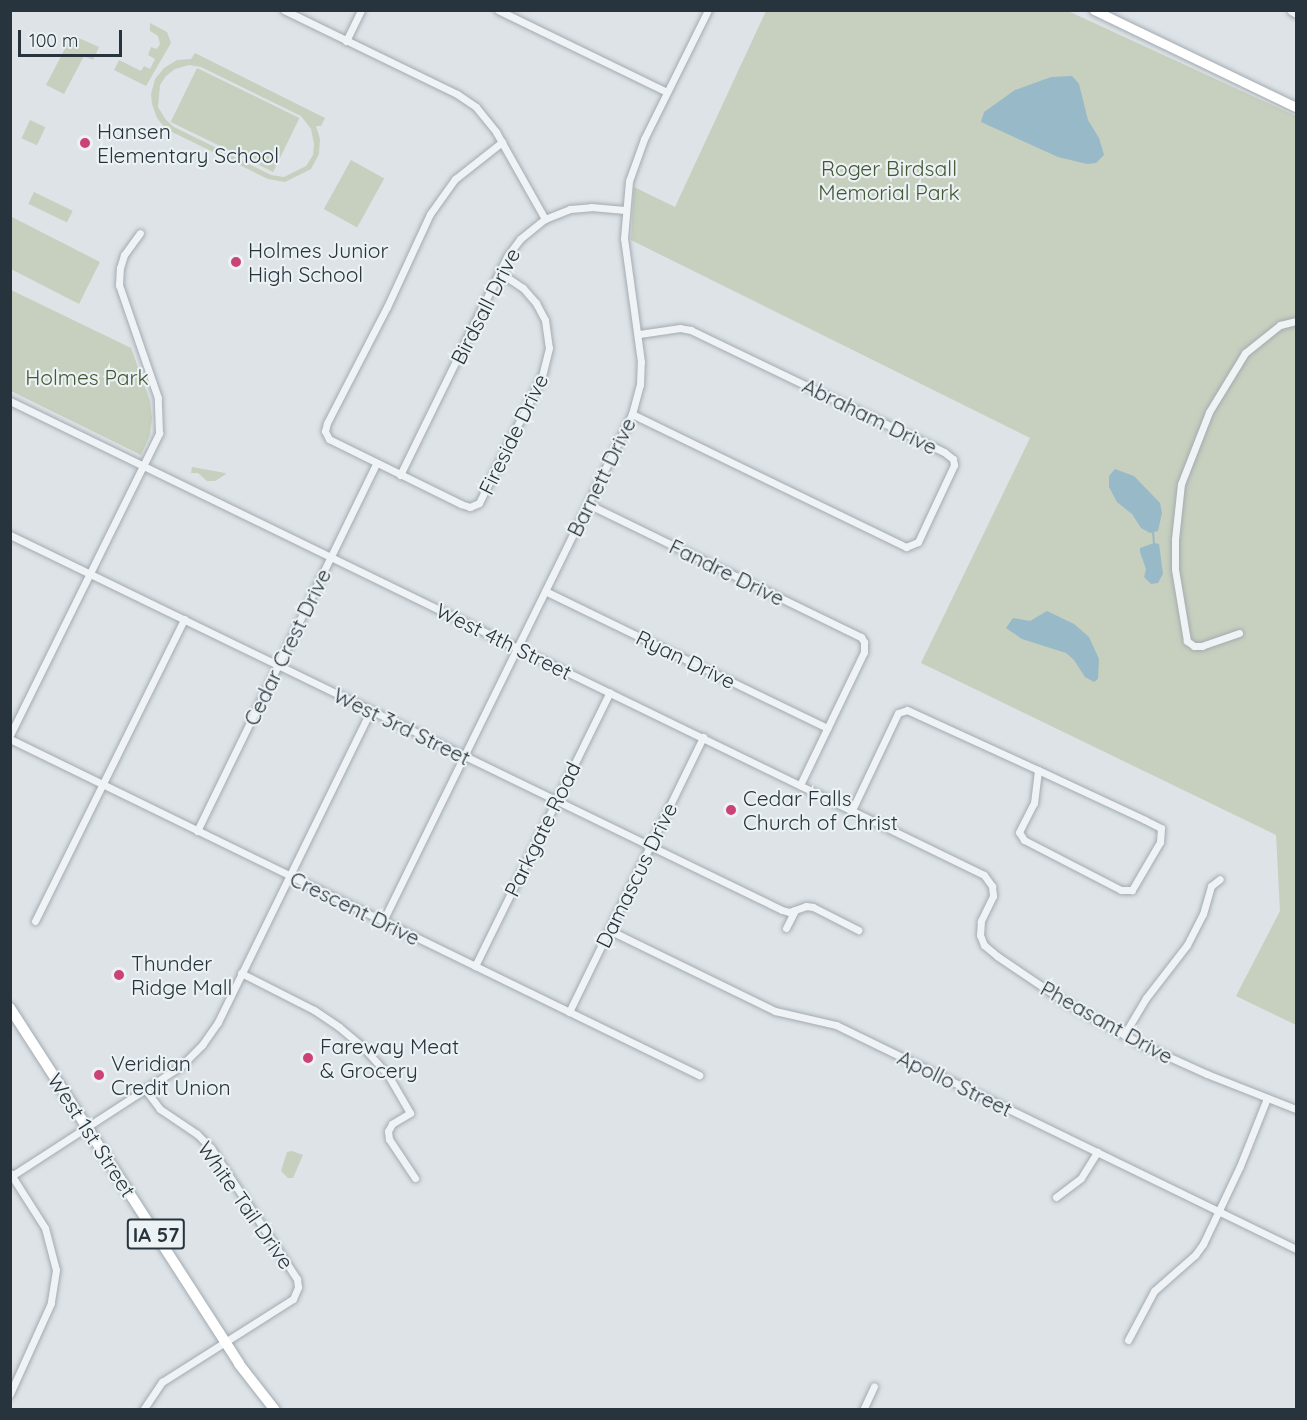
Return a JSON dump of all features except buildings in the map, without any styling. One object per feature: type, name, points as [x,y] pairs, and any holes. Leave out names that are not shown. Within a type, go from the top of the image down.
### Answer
[{"type":"main road","points":[[1094,10],[1296,108]]},
{"type":"main road","name":"West 1st Street","points":[[10,1008],[239,1364],[275,1410]]},
{"type":"street","points":[[284,10],[457,94],[483,115],[502,142],[545,219]]},
{"type":"street","points":[[346,41],[361,10]]},
{"type":"street","points":[[498,10],[667,92]]},
{"type":"street","name":"Barnett Drive","points":[[383,921],[632,414],[641,373],[639,334],[624,238],[629,181],[638,153],[708,10]]},
{"type":"street","points":[[1291,11],[1296,14]]},
{"type":"street","name":"Fireside Drive","points":[[499,272],[523,288],[536,303],[545,320],[549,348],[542,376],[483,499],[474,506],[465,506],[376,464],[333,442],[326,435],[327,423],[387,307],[429,214],[455,179],[502,142]]},
{"type":"street","name":"Birdsall Drive","points":[[400,475],[499,272],[520,239],[545,219],[579,208],[625,210]]},
{"type":"street","points":[[10,737],[159,433],[160,407],[122,297],[118,276],[124,255],[140,233]]},
{"type":"street","points":[[1239,633],[1202,646],[1194,646],[1187,641],[1175,569],[1174,539],[1181,484],[1209,412],[1245,353],[1280,325],[1296,321]]},
{"type":"street","name":"Abraham Drive","points":[[632,414],[906,547],[918,542],[954,465],[953,459],[944,452],[691,330],[680,328],[639,334]]},
{"type":"street","name":"West 4th Street","points":[[10,400],[984,875],[992,886]]},
{"type":"street","name":"Cedar Crest Drive","points":[[197,831],[376,464]]},
{"type":"street","name":"Fandre Drive","points":[[588,504],[856,634],[864,642],[864,652],[827,728]]},
{"type":"street","name":"West 3rd Street","points":[[10,535],[782,910],[813,907],[858,930]]},
{"type":"street","name":"Ryan Drive","points":[[545,591],[827,728]]},
{"type":"street","points":[[35,921],[184,619]]},
{"type":"street","name":"Parkgate Road","points":[[476,966],[610,692]]},
{"type":"street","points":[[10,1394],[47,1313],[56,1270],[52,1248],[41,1220],[11,1175],[181,1066],[202,1046],[218,1022],[288,875],[371,710]]},
{"type":"street","points":[[852,810],[898,714],[903,711],[1038,770],[1161,828],[1160,842],[1132,890],[1121,890],[1024,840],[1019,832],[1035,803],[1038,770]]},
{"type":"street","points":[[800,785],[827,728]]},
{"type":"street","name":"Crescent Drive","points":[[10,737],[102,785],[699,1075]]},
{"type":"street","name":"Damascus Drive","points":[[569,1012],[702,737]]},
{"type":"street","points":[[1124,1035],[1146,998],[1187,945],[1203,914],[1211,886],[1220,879]]},
{"type":"street","name":"Pheasant Drive","points":[[992,886],[993,896],[980,928],[984,945],[1042,987],[1124,1035],[1207,1074],[1296,1109]]},
{"type":"street","points":[[786,928],[795,910]]},
{"type":"street","name":"Apollo Street","points":[[609,930],[775,1011],[836,1025],[1296,1249]]},
{"type":"street","points":[[242,973],[314,1010],[339,1027],[362,1046],[388,1075],[410,1113],[392,1124],[388,1131],[388,1139],[415,1178]]},
{"type":"street","name":"White Tail Drive","points":[[143,1410],[162,1382],[293,1299],[298,1287],[297,1279],[205,1141],[167,1116],[146,1089]]},
{"type":"street","points":[[1128,1340],[1146,1302],[1177,1268],[1195,1255],[1219,1211],[1267,1098]]},
{"type":"street","points":[[1056,1197],[1081,1178],[1097,1152]]},
{"type":"street","points":[[863,1410],[874,1386]]},
{"type":"green space","name":"Roger Birdsall Memorial Park","points":[[766,11],[1068,11],[1296,116],[1296,1025],[1236,996],[1280,911],[1276,835],[921,663],[1030,438],[631,240],[634,187],[675,207]]},
{"type":"green space","points":[[150,23],[167,32],[171,43],[146,86],[114,70],[119,60],[141,71],[144,66],[150,69],[155,59],[148,55],[151,47],[157,49],[160,44],[158,36],[150,31]]},
{"type":"green space","points":[[72,35],[99,47],[93,60],[84,56],[64,94],[46,85]]},
{"type":"green space","points":[[195,53],[325,118],[321,126],[316,126],[320,139],[319,154],[311,169],[285,182],[268,179],[166,129],[157,118],[152,104],[151,94],[155,79],[164,68],[177,60],[191,59]],"holes":[[[189,65],[201,67],[301,116],[311,129],[314,144],[313,155],[306,166],[284,177],[271,175],[174,127],[166,120],[158,107],[160,85],[175,69]]]},
{"type":"green space","points":[[197,68],[299,118],[273,172],[171,122]]},
{"type":"green space","points":[[30,120],[45,127],[37,145],[22,138]]},
{"type":"green space","points":[[351,160],[384,178],[357,227],[324,209]]},
{"type":"green space","points":[[34,192],[73,211],[67,223],[28,204]]},
{"type":"green space","points":[[10,216],[100,262],[79,304],[11,269]]},
{"type":"green space","name":"Holmes Park","points":[[11,290],[131,348],[150,401],[152,418],[150,435],[141,455],[11,391]]},
{"type":"green space","points":[[192,467],[226,474],[215,481],[207,481],[198,473],[191,473]]},
{"type":"green space","points":[[292,1151],[303,1155],[293,1178],[288,1178],[281,1171],[287,1152]]},
{"type":"water","points":[[1072,76],[1079,84],[1088,120],[1099,138],[1104,155],[1096,163],[1087,164],[1058,157],[981,122],[984,112],[1015,90],[1051,77]]},
{"type":"water","points":[[1115,469],[1134,476],[1160,503],[1162,513],[1158,531],[1150,533],[1141,528],[1132,514],[1117,502],[1109,487],[1109,476]]},
{"type":"water","points":[[1154,543],[1159,544],[1163,574],[1158,583],[1151,584],[1144,577],[1146,569],[1140,548]]},
{"type":"water","points":[[1047,611],[1074,624],[1089,637],[1099,659],[1098,679],[1094,682],[1085,677],[1074,660],[1066,653],[1022,639],[1006,628],[1013,618],[1030,621]]},
{"type":"waterway","points":[[1153,532],[1154,543]]},
{"type":"place","name":"Hansen Elementary School","points":[[85,143]]},
{"type":"place","name":"Holmes Junior High School","points":[[236,262]]},
{"type":"place","name":"Cedar Falls Church of Christ","points":[[731,810]]},
{"type":"place","name":"Thunder Ridge Mall","points":[[119,975]]},
{"type":"place","name":"Fareway Meat & Grocery","points":[[308,1058]]},
{"type":"place","name":"Veridian Credit Union","points":[[99,1075]]}]
